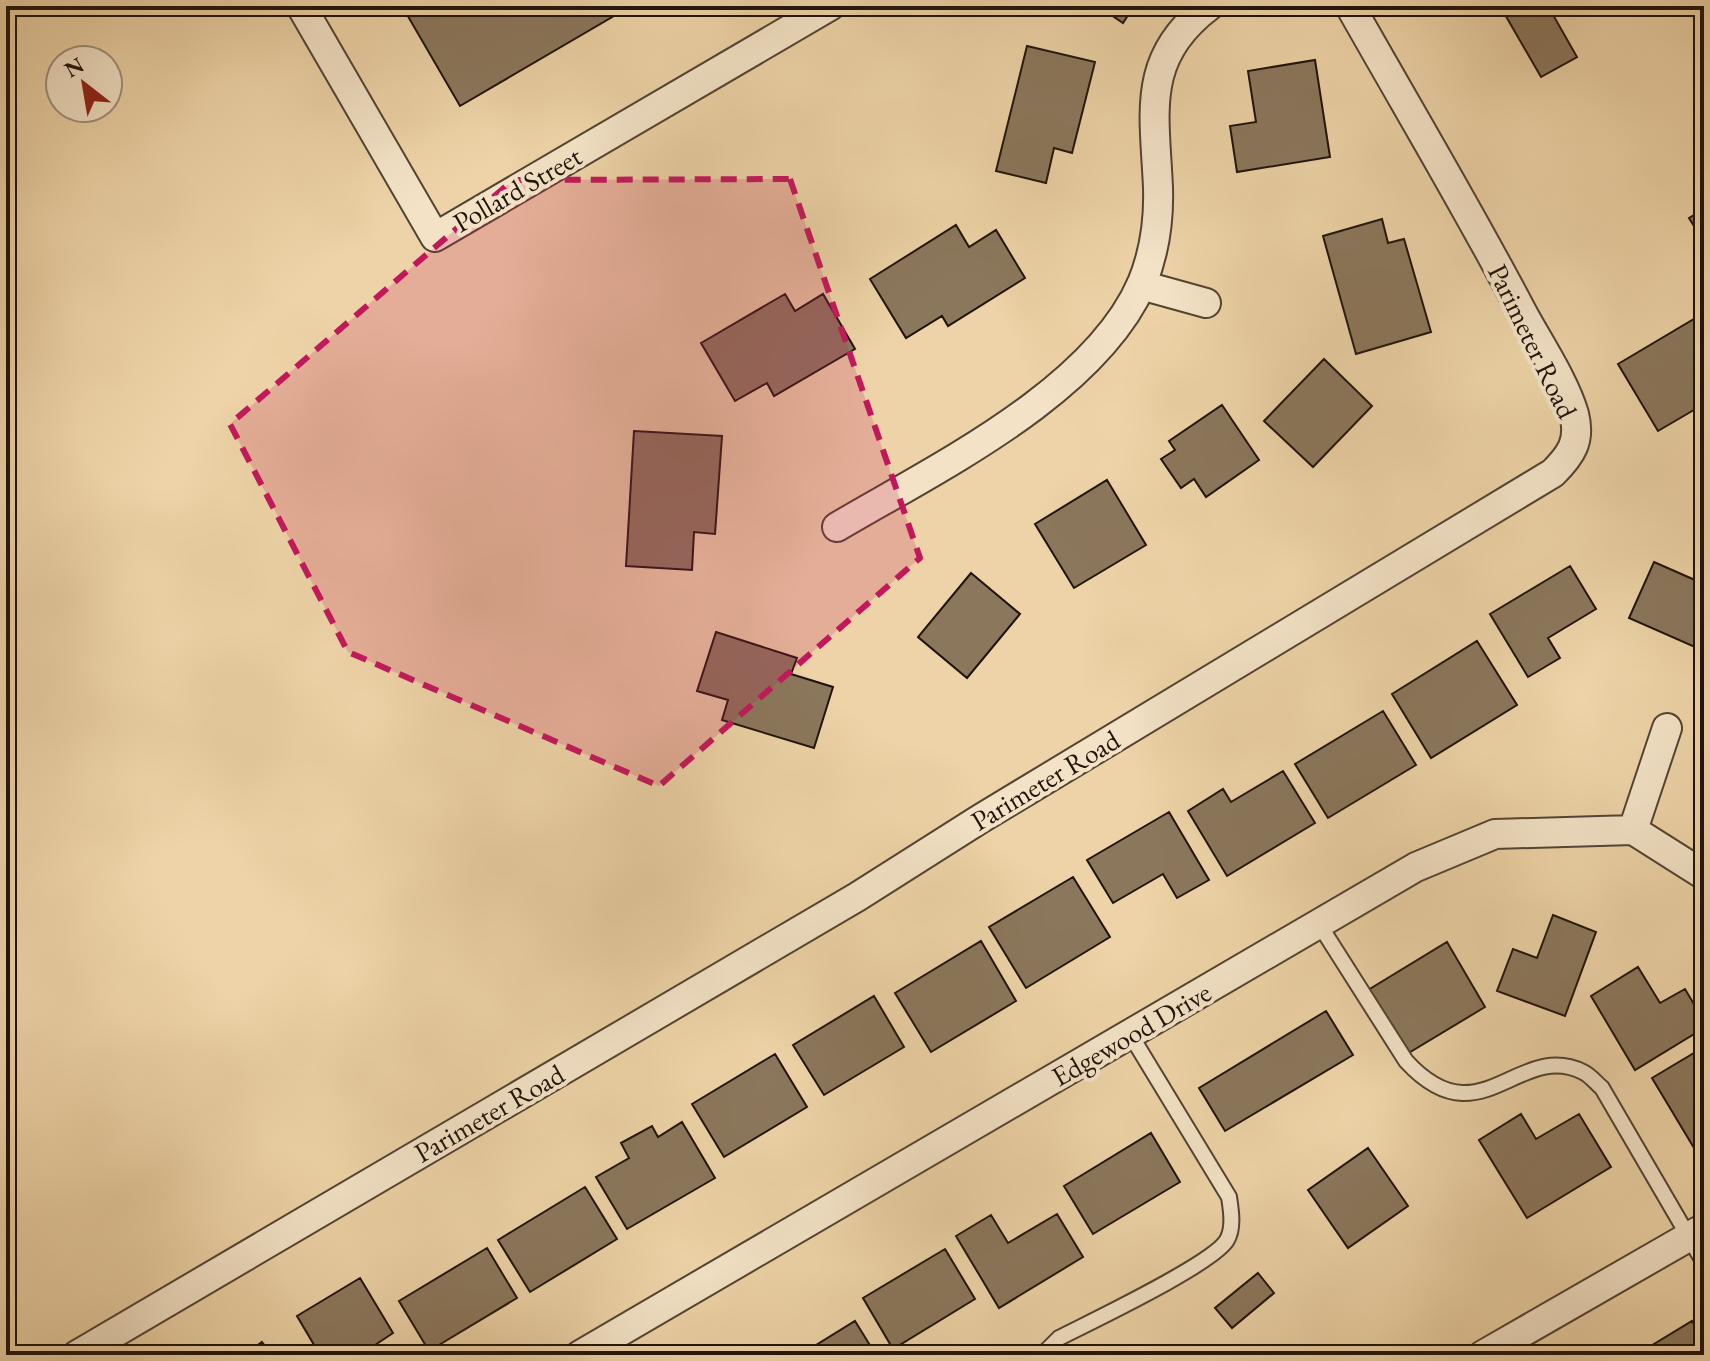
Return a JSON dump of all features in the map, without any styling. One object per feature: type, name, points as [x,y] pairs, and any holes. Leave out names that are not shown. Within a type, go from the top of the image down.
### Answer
[{"type":"street","name":"Pollard Street","points":[[301,6],[435,237],[830,6]]},
{"type":"street","points":[[837,527],[1032,409],[1096,350],[1119,320],[1141,285],[1157,224],[1158,190],[1152,119],[1154,91],[1175,41],[1209,6]]},
{"type":"street","name":"Parimeter Road","points":[[77,1355],[857,897],[993,811],[1553,473],[1570,455],[1576,436],[1574,415],[1565,394],[1510,288],[1350,6]]},
{"type":"street","points":[[1141,285],[1206,303]]},
{"type":"street","points":[[1667,728],[1633,830],[1704,875]]},
{"type":"street","name":"Edgewood Drive","points":[[580,1355],[1416,867],[1495,834],[1633,830]]},
{"type":"street","points":[[1483,1355],[1696,1232]]},
{"type":"lane","points":[[1319,924],[1406,1061],[1421,1077],[1461,1095],[1481,1092],[1536,1069],[1558,1065],[1584,1072],[1602,1088],[1696,1232],[1704,1263]]},
{"type":"lane","points":[[1042,1355],[1059,1338],[1206,1261],[1227,1240],[1232,1218],[1229,1197],[1130,1034]]},
{"type":"highlighted area","points":[[790,179],[920,558],[659,786],[348,652],[230,424],[513,180]]},
{"type":"building","points":[[402,6],[631,6],[460,106]]},
{"type":"building","points":[[1098,6],[1134,6],[1123,23]]},
{"type":"building","points":[[1500,6],[1548,6],[1577,57],[1541,77]]},
{"type":"building","points":[[1027,46],[1095,62],[1072,153],[1054,148],[1046,183],[996,171]]},
{"type":"building","points":[[1315,60],[1330,157],[1237,172],[1230,126],[1256,122],[1248,71]]},
{"type":"building","points":[[1704,209],[1704,242],[1689,218]]},
{"type":"building","points":[[1382,219],[1388,243],[1404,239],[1431,332],[1356,354],[1323,236]]},
{"type":"building","points":[[956,225],[969,247],[996,230],[1025,278],[948,326],[942,316],[906,338],[870,279]]},
{"type":"building","points":[[785,294],[795,311],[823,294],[855,349],[774,396],[767,383],[735,401],[701,343]]},
{"type":"building","points":[[1704,313],[1704,404],[1658,431],[1618,364]]},
{"type":"building","points":[[1324,359],[1372,406],[1313,467],[1264,421]]},
{"type":"building","points":[[1222,405],[1259,460],[1206,497],[1194,479],[1181,488],[1161,459],[1175,450],[1169,441]]},
{"type":"building","points":[[634,431],[722,436],[715,534],[694,532],[692,570],[626,566]]},
{"type":"building","points":[[1107,480],[1146,545],[1074,588],[1035,524]]},
{"type":"building","points":[[1654,562],[1704,584],[1704,651],[1629,618]]},
{"type":"building","points":[[1570,566],[1596,609],[1548,638],[1560,658],[1528,677],[1490,614]]},
{"type":"building","points":[[971,573],[1020,614],[967,678],[918,637]]},
{"type":"building","points":[[716,632],[797,658],[791,674],[833,687],[814,748],[722,720],[728,700],[697,691]]},
{"type":"building","points":[[1477,641],[1517,705],[1431,758],[1392,694]]},
{"type":"building","points":[[1383,711],[1416,765],[1328,818],[1295,764]]},
{"type":"building","points":[[1283,771],[1315,823],[1227,876],[1188,811],[1223,789],[1231,802]]},
{"type":"building","points":[[1169,812],[1209,880],[1177,898],[1163,874],[1113,903],[1087,860]]},
{"type":"building","points":[[1073,877],[1110,937],[1026,988],[989,927]]},
{"type":"building","points":[[1553,915],[1596,932],[1565,1016],[1497,991],[1513,949],[1537,958]]},
{"type":"building","points":[[981,941],[1016,1001],[931,1052],[895,993]]},
{"type":"building","points":[[1447,942],[1485,1007],[1407,1054],[1368,990]]},
{"type":"building","points":[[1638,967],[1660,1003],[1685,989],[1704,1021],[1704,1028],[1635,1070],[1591,996]]},
{"type":"building","points":[[874,996],[904,1047],[824,1095],[793,1045]]},
{"type":"building","points":[[1326,1011],[1353,1055],[1225,1131],[1199,1088]]},
{"type":"building","points":[[1704,1047],[1704,1156],[1700,1158],[1652,1078]]},
{"type":"building","points":[[775,1054],[807,1107],[724,1157],[692,1104]]},
{"type":"building","points":[[1521,1114],[1536,1139],[1579,1114],[1611,1167],[1527,1218],[1479,1140]]},
{"type":"building","points":[[682,1122],[715,1178],[627,1229],[596,1177],[629,1158],[621,1143],[652,1126],[658,1137]]},
{"type":"building","points":[[1151,1133],[1180,1182],[1093,1234],[1064,1186]]},
{"type":"building","points":[[1368,1148],[1408,1206],[1348,1248],[1308,1190]]},
{"type":"building","points":[[585,1187],[617,1239],[530,1292],[498,1240]]},
{"type":"building","points":[[1057,1214],[1083,1257],[999,1308],[956,1236],[991,1215],[1008,1243]]},
{"type":"building","points":[[487,1248],[517,1298],[429,1351],[399,1301]]},
{"type":"building","points":[[945,1249],[975,1299],[893,1349],[863,1298]]},
{"type":"building","points":[[1258,1273],[1274,1293],[1232,1328],[1215,1308]]},
{"type":"building","points":[[360,1278],[393,1333],[360,1355],[320,1355],[297,1316]]},
{"type":"building","points":[[855,1321],[876,1355],[800,1355]]},
{"type":"building","points":[[1692,1321],[1704,1341],[1704,1355],[1636,1355]]},
{"type":"building","points":[[262,1342],[272,1355],[244,1355]]}]
